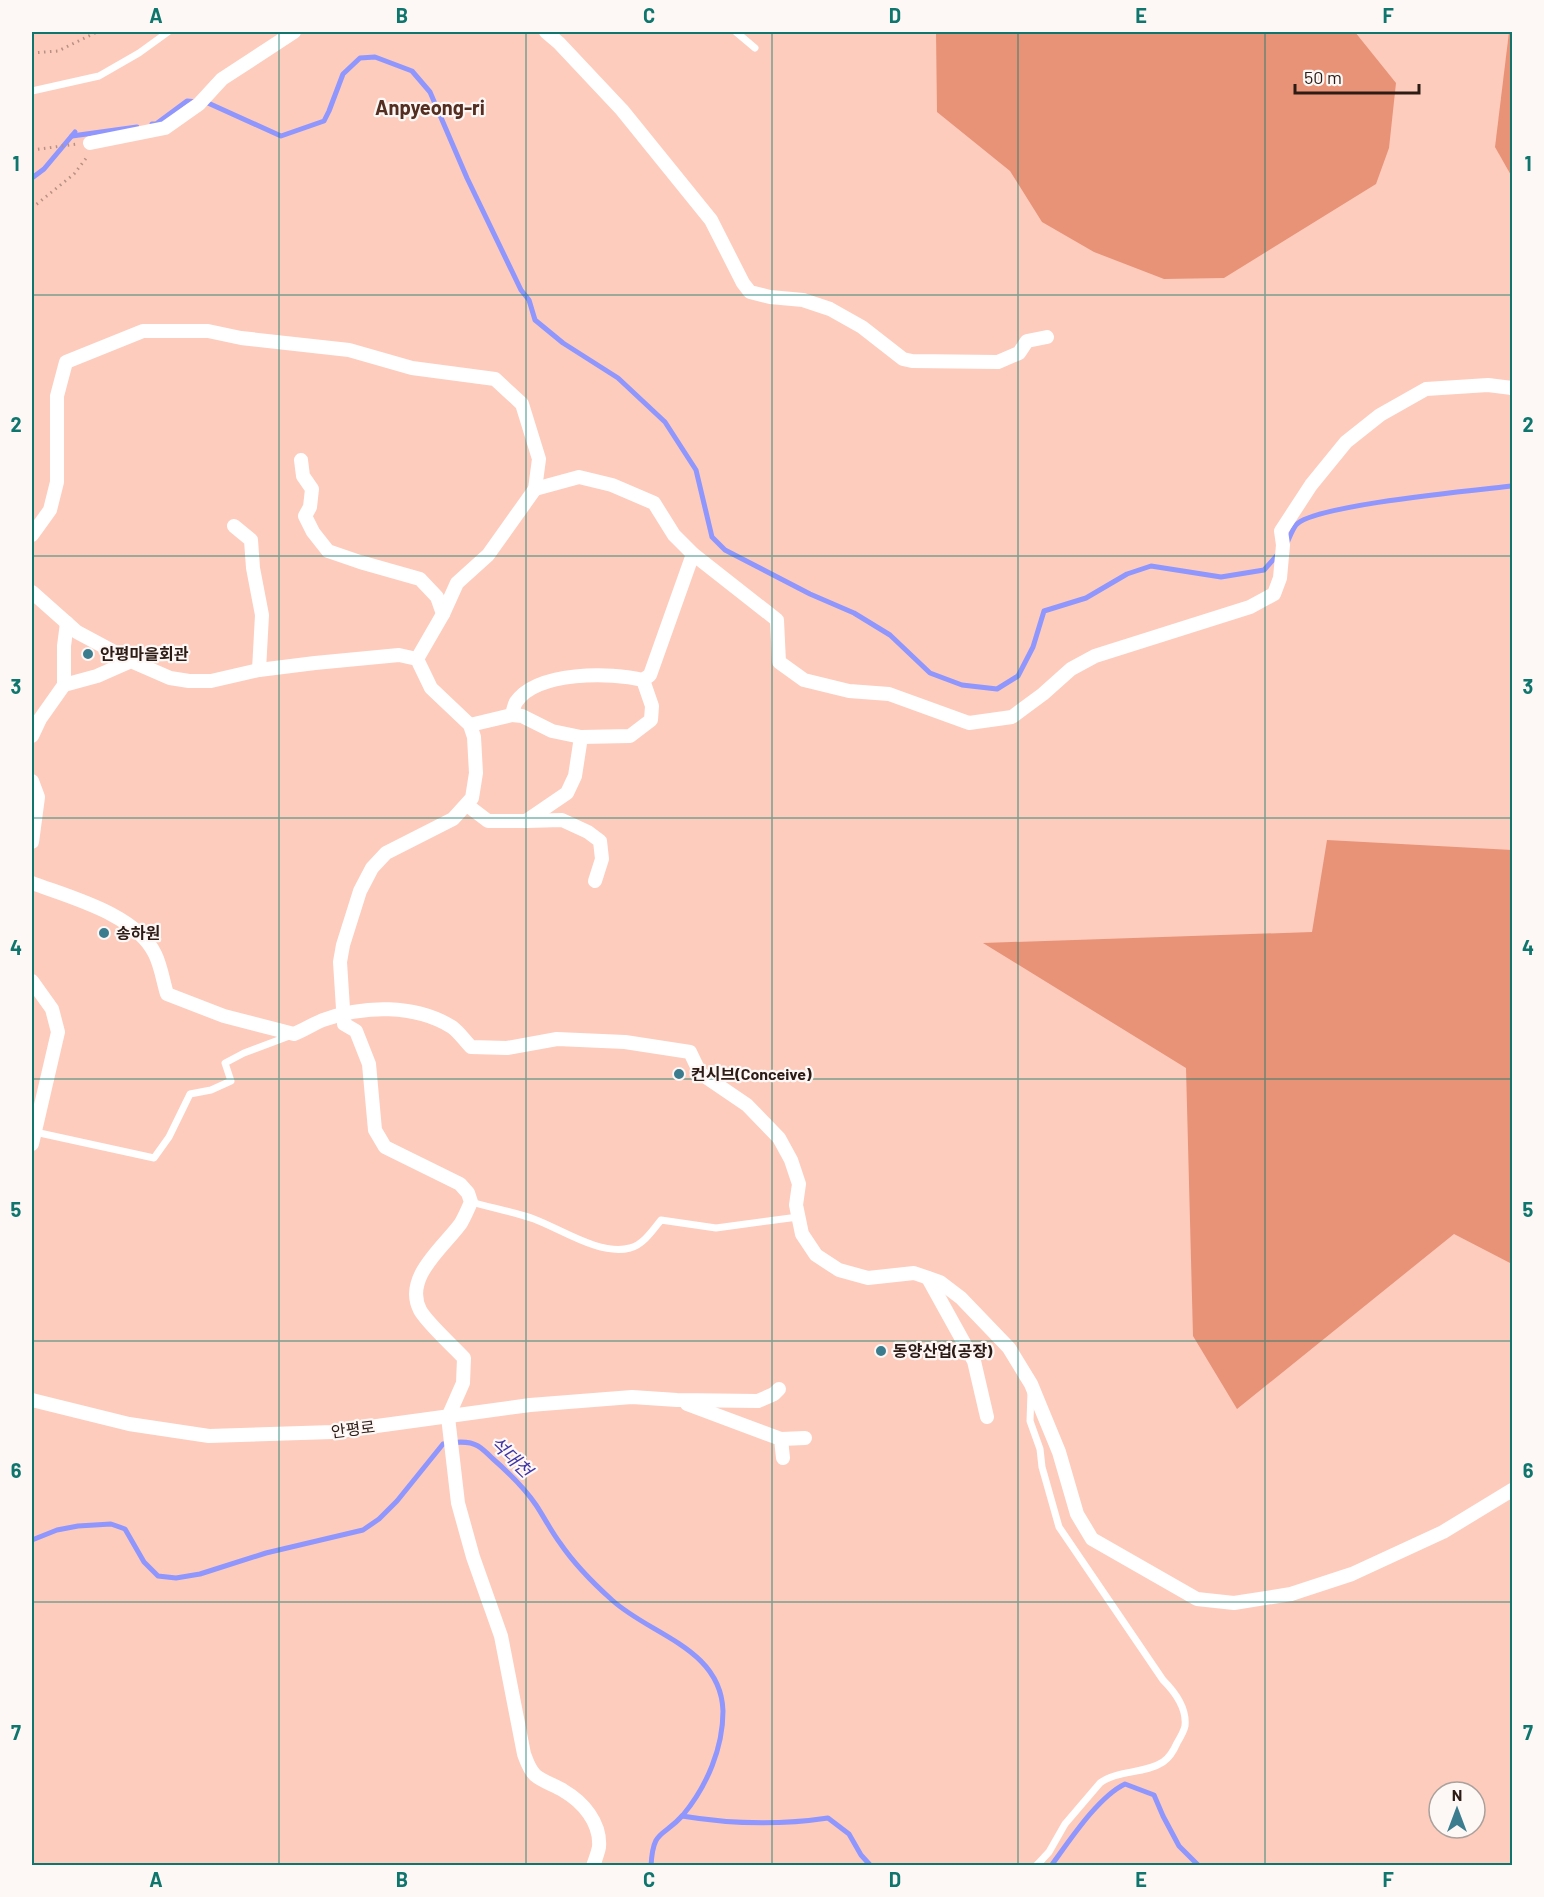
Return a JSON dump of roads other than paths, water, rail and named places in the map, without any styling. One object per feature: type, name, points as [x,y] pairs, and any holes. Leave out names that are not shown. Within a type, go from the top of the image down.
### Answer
[{"type":"street","points":[[94,142],[165,128],[202,100],[222,79],[294,32]]},
{"type":"street","points":[[546,32],[622,110],[711,220],[743,283],[750,292],[770,297],[803,300],[830,309],[862,327],[903,359],[912,362],[998,362],[1019,353],[1027,342],[1047,336]]},
{"type":"street","points":[[32,535],[50,510],[57,482],[57,396],[66,362],[143,331],[208,331],[241,338],[349,350],[412,368],[495,379],[522,404],[539,459],[535,489],[488,555],[458,583],[417,659]]},
{"type":"street","points":[[535,489],[579,477],[612,485],[654,503],[674,535],[693,554],[777,620],[779,662],[804,680],[849,691],[889,694],[969,723],[1012,717],[1071,669],[1095,656],[1250,607],[1274,594],[1280,578],[1281,531],[1311,485],[1346,442],[1380,415],[1426,389],[1488,385],[1512,388]]},
{"type":"street","points":[[301,460],[303,476],[312,489],[310,507],[305,516],[313,532],[328,551],[420,579],[437,597],[443,614]]},
{"type":"street","points":[[234,526],[251,540],[253,568],[262,615],[259,670]]},
{"type":"street","points":[[512,715],[516,703],[530,689],[559,678],[630,677],[643,680],[650,675],[693,554]]},
{"type":"street","points":[[32,592],[77,632],[131,661],[170,678],[211,681],[259,670],[399,656],[417,659]]},
{"type":"street","points":[[32,736],[40,719],[64,685],[67,623]]},
{"type":"street","points":[[417,659],[431,688],[470,725],[474,737],[476,773],[472,798],[453,819],[386,853],[372,868],[360,891],[343,945],[340,962],[344,1024],[356,1031],[369,1064],[375,1130],[385,1147],[460,1184],[468,1193],[471,1202],[461,1222],[435,1253],[417,1287],[417,1300],[421,1311],[464,1358],[463,1383],[448,1417],[458,1503],[473,1557],[501,1636],[524,1754],[529,1767],[536,1776],[582,1804],[592,1818],[597,1831],[599,1847],[594,1866]]},
{"type":"street","points":[[64,685],[97,676],[131,661]]},
{"type":"street","points":[[470,725],[512,715],[522,716],[552,730],[581,737],[630,736],[651,720],[651,706],[643,680]]},
{"type":"street","points":[[526,821],[567,793],[575,776],[581,737]]},
{"type":"street","points":[[32,781],[38,797],[32,842]]},
{"type":"street","points":[[467,805],[488,820],[562,820],[588,832],[600,841],[602,859],[595,881]]},
{"type":"street","points":[[32,883],[102,908],[137,932],[154,952],[167,994],[224,1016],[294,1034],[322,1020],[344,1014],[384,1009],[428,1014],[454,1029],[471,1047],[507,1048],[557,1039],[625,1042],[690,1052],[700,1073],[747,1105],[779,1138],[791,1160],[799,1184],[796,1205],[802,1234],[816,1255],[839,1270],[868,1278],[914,1273],[940,1282],[981,1317],[1009,1348],[1031,1384],[1059,1452],[1077,1514],[1092,1539],[1197,1599],[1234,1603],[1291,1594],[1352,1574],[1443,1532],[1512,1490]]},
{"type":"street","points":[[32,981],[52,1009],[58,1032],[38,1084],[33,1138]]},
{"type":"street","points":[[928,1278],[974,1361],[987,1417]]},
{"type":"street","points":[[677,1400],[758,1401],[774,1394],[779,1389]]},
{"type":"street","name":"안평로","points":[[32,1400],[129,1424],[209,1436],[333,1432],[530,1405],[632,1397],[677,1400]]},
{"type":"street","points":[[677,1400],[781,1439],[805,1438]]},
{"type":"street","points":[[781,1439],[783,1458]]},
{"type":"lane","points":[[32,91],[99,76],[139,53],[168,32]]},
{"type":"lane","points":[[736,32],[755,48]]},
{"type":"lane","points":[[33,1138],[154,1158],[169,1137],[190,1094],[211,1090],[231,1081],[225,1063],[244,1053],[294,1034]]},
{"type":"lane","points":[[471,1202],[533,1219],[590,1244],[615,1249],[630,1248],[639,1244],[661,1220],[716,1228],[798,1217]]},
{"type":"lane","points":[[1031,1384],[1030,1421],[1040,1449],[1042,1467],[1059,1527],[1163,1680],[1173,1689],[1180,1702],[1185,1727],[1174,1749],[1162,1762],[1100,1783],[1065,1824],[1049,1852],[1036,1866]]},
{"type":"waterway","points":[[152,124],[156,124],[187,101],[208,103],[281,136],[324,121],[343,74],[360,58],[375,57],[412,71],[430,92],[467,178],[521,290],[529,300],[535,320],[563,343],[618,378],[665,422],[696,470],[712,537],[725,550],[810,594],[854,613],[890,635],[930,673],[962,685],[997,689],[1018,676],[1033,647],[1044,611],[1086,598],[1127,574],[1151,566],[1221,577],[1264,570],[1280,552]]},
{"type":"waterway","points":[[72,136],[137,127]]},
{"type":"waterway","points":[[32,178],[44,169],[75,132]]},
{"type":"waterway","points":[[1286,545],[1296,525],[1309,518],[1332,511],[1433,495],[1512,486]]},
{"type":"waterway","name":"석대천","points":[[32,1540],[57,1530],[111,1524],[125,1529],[144,1562],[158,1576],[176,1578],[200,1574],[266,1553],[363,1530],[379,1519],[397,1501],[443,1444],[465,1442],[478,1446],[510,1474],[526,1492],[566,1551],[591,1580],[628,1612],[697,1657],[710,1672],[719,1690],[723,1711],[722,1725],[712,1766],[692,1804],[657,1839],[651,1866]]},
{"type":"waterway","points":[[1051,1866],[1095,1809],[1125,1784],[1154,1795],[1179,1846],[1199,1866]]},
{"type":"waterway","points":[[682,1816],[755,1823],[828,1818],[849,1834],[861,1855],[871,1866]]},
{"type":"place","name":"안평마을회관","points":[[88,654]]},
{"type":"place","name":"송하원","points":[[104,933]]},
{"type":"place","name":"컨시브(Conceive)","points":[[679,1074]]},
{"type":"place","name":"동양산업(공장)","points":[[881,1351]]},
{"type":"district","name":"Anpyeong-ri","points":[[430,108]]}]
